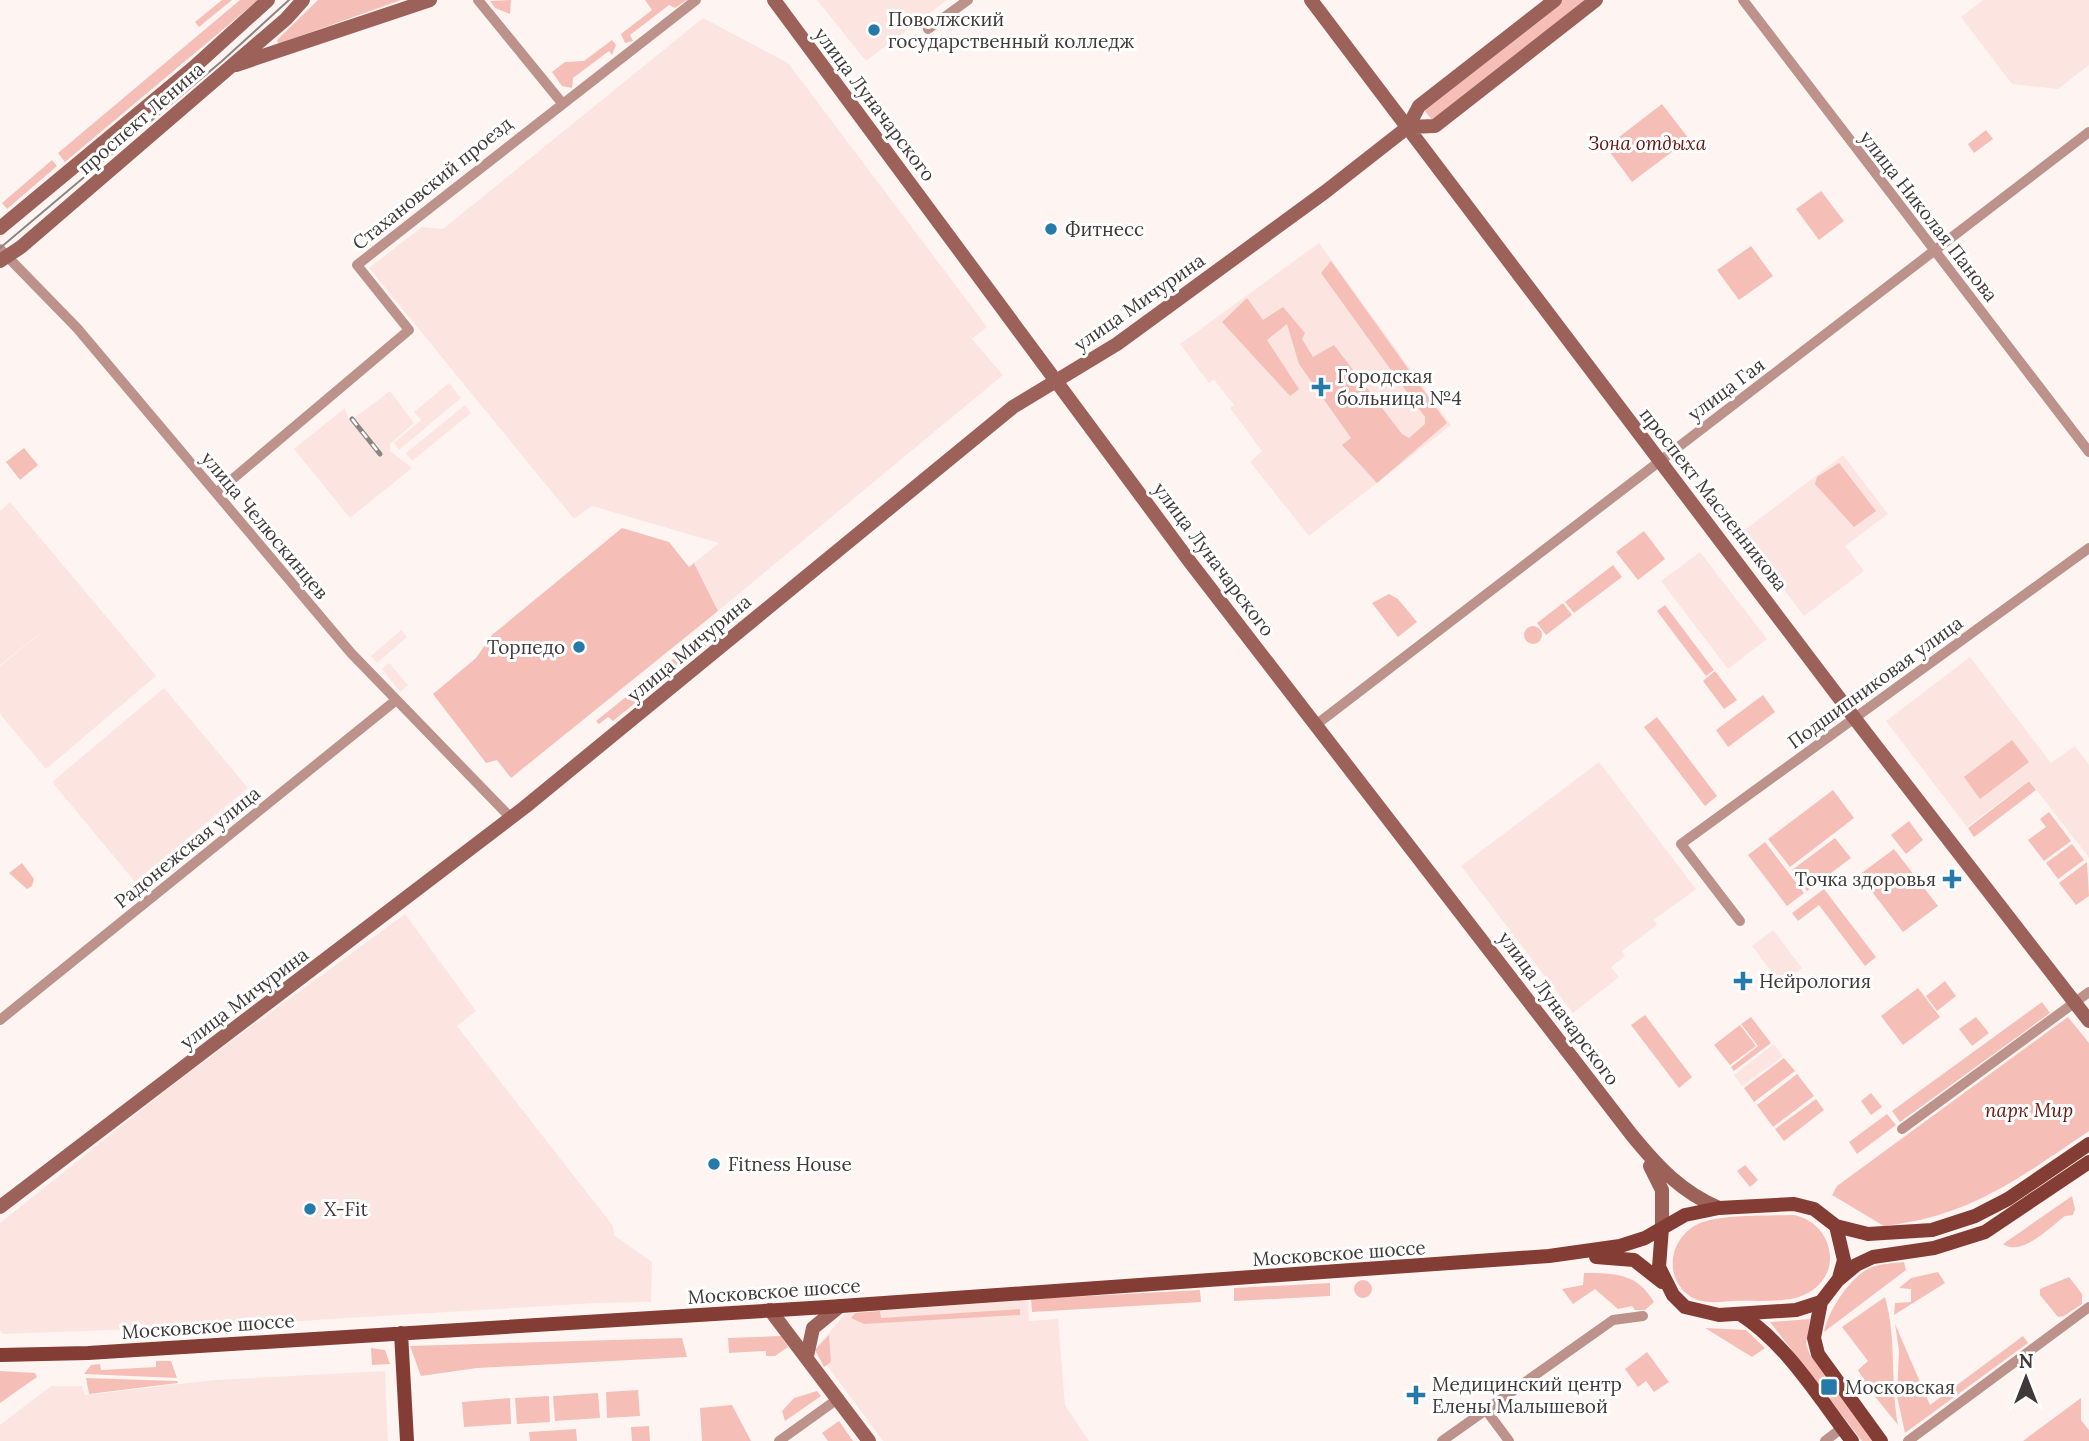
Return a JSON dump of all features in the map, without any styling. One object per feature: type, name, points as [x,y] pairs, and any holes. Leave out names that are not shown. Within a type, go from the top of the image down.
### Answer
[{"type":"main road","name":"проспект Ленина","points":[[0,228],[193,68],[268,0]]},
{"type":"main road","name":"проспект Ленина","points":[[2,255],[286,19],[303,0]]},
{"type":"main road","points":[[228,67],[430,0]]},
{"type":"main road","name":"улица Луначарского","points":[[774,0],[1190,562],[1646,1153],[1686,1193],[1719,1208]]},
{"type":"main road","name":"проспект Масленникова","points":[[1311,0],[2089,1021]]},
{"type":"main road","name":"улица Мичурина","points":[[0,1207],[510,817],[1013,407],[1117,344],[1163,312],[1408,127],[1419,106],[1555,0]]},
{"type":"main road","name":"улица Мичурина","points":[[1408,127],[1434,125],[1596,0]]},
{"type":"main road","name":"улица Луначарского","points":[[1632,1134],[1662,1189],[1661,1228]]},
{"type":"main road","name":"Московское шоссе","points":[[0,1355],[88,1353],[840,1306],[1549,1256],[1620,1246],[1645,1238],[1685,1214],[1719,1208],[1807,1206],[1836,1226],[1882,1235],[1947,1227],[2008,1199],[2089,1144]]},
{"type":"main road","points":[[1881,1441],[1818,1354],[1814,1338],[1821,1302],[1838,1280],[1873,1257],[1934,1248],[1985,1232],[2089,1162]]},
{"type":"main road","points":[[1836,1226],[1844,1261],[1838,1280]]},
{"type":"main road","points":[[1661,1228],[1658,1262],[1666,1285]]},
{"type":"main road","name":"Московское шоссе","points":[[1549,1256],[1625,1258],[1646,1267],[1666,1285],[1678,1302],[1693,1311],[1740,1314],[1796,1310],[1821,1302]]},
{"type":"main road","points":[[807,1356],[813,1328],[840,1306]]},
{"type":"main road","points":[[770,1310],[869,1441]]},
{"type":"main road","points":[[1740,1314],[1770,1338],[1852,1441]]},
{"type":"main road","points":[[401,1333],[407,1441]]},
{"type":"street","points":[[478,0],[562,103]]},
{"type":"street","name":"Стахановский проезд","points":[[216,492],[410,330],[357,265],[696,0]]},
{"type":"street","points":[[928,29],[968,0]]},
{"type":"street","name":"улица Николая Панова","points":[[1743,0],[2089,452]]},
{"type":"street","name":"улица Гая","points":[[1317,724],[2089,132]]},
{"type":"street","name":"улица Челюскинцев","points":[[2,255],[77,328],[351,653],[510,817]]},
{"type":"street","name":"Подшипниковая улица","points":[[1740,921],[1681,844],[2089,548]]},
{"type":"street","name":"Радонежская улица","points":[[0,1020],[395,701]]},
{"type":"street","points":[[1902,1129],[2089,992]]},
{"type":"street","points":[[1908,1441],[2089,1307]]},
{"type":"street","points":[[1442,1441],[1613,1320],[1643,1316]]},
{"type":"street","points":[[779,1441],[838,1398]]},
{"type":"street","points":[[1486,1410],[1509,1441]]},
{"type":"street","points":[[1825,1441],[1842,1428]]},
{"type":"shaded area","name":"Поволжский государственный колледж","points":[[817,0],[947,0],[866,61]]},
{"type":"shaded area","points":[[1983,0],[2089,0],[2089,65],[2058,89],[2012,84],[1961,17]]},
{"type":"shaded area","points":[[703,18],[788,63],[987,327],[972,339],[1003,375],[718,611],[694,563],[719,543],[592,506],[574,519],[369,268],[422,227],[443,229]]},
{"type":"shaded area","name":"Городская больница №4","points":[[1319,243],[1451,425],[1309,536],[1250,462],[1262,451],[1230,408],[1234,405],[1214,380],[1209,383],[1180,344]]},
{"type":"shaded area","points":[[449,383],[461,398],[399,450],[394,443],[421,420],[414,412]]},
{"type":"shaded area","points":[[390,391],[414,423],[390,444],[390,451],[412,468],[350,518],[294,449],[345,408],[348,418],[354,418]]},
{"type":"shaded area","points":[[465,405],[471,413],[412,461],[406,453]]},
{"type":"shaded area","points":[[1843,455],[1888,514],[1845,546],[1864,571],[1804,616],[1741,533]]},
{"type":"shaded area","points":[[10,502],[156,676],[46,769],[0,714],[0,666],[65,614],[0,665],[0,511]]},
{"type":"shaded area","points":[[1700,552],[1767,639],[1728,669],[1661,581]]},
{"type":"shaded area","points":[[401,630],[407,637],[377,663],[371,656]]},
{"type":"shaded area","points":[[1970,657],[2051,763],[2075,746],[2089,765],[2089,858],[2029,780],[1967,827],[1886,721]]},
{"type":"shaded area","points":[[389,663],[408,685],[400,692],[382,669]]},
{"type":"shaded area","points":[[164,688],[248,788],[135,882],[52,782]]},
{"type":"shaded area","points":[[1599,762],[1696,889],[1654,920],[1657,925],[1622,951],[1625,956],[1611,967],[1619,977],[1573,1013],[1461,866]]},
{"type":"shaded area","points":[[405,914],[476,1011],[457,1026],[613,1226],[614,1235],[652,1262],[651,1302],[217,1326],[3,1334],[0,1330],[0,1223],[180,1079]]},
{"type":"shaded area","points":[[1773,930],[1802,968],[1781,984],[1752,946]]},
{"type":"shaded area","points":[[1774,1044],[1783,1056],[1742,1086],[1734,1075]]},
{"type":"shaded area","points":[[1028,1300],[1029,1321],[1058,1319],[1065,1405],[1089,1441],[883,1441],[815,1349],[846,1313]]},
{"type":"shaded area","points":[[385,1371],[388,1441],[0,1441],[0,1425],[51,1386],[82,1386],[85,1395],[215,1380]]},
{"type":"green space","points":[[222,0],[232,0],[199,27],[195,22]]},
{"type":"green space","points":[[240,0],[258,0],[65,162],[58,153]]},
{"type":"green space","points":[[318,0],[401,0],[278,44],[277,40]]},
{"type":"green space","points":[[511,0],[510,14],[495,8],[490,1]]},
{"type":"green space","points":[[645,0],[687,0],[675,8],[669,5],[630,35],[633,41],[625,43],[621,34],[652,10]]},
{"type":"green space","points":[[1562,0],[1590,0],[1432,120],[1424,110]]},
{"type":"green space","points":[[612,40],[616,45],[612,55],[609,51],[573,78],[572,88],[562,86],[552,72],[565,62],[584,61]]},
{"type":"green space","name":"Зона отдыха","points":[[1662,104],[1689,139],[1632,182],[1606,147]]},
{"type":"green space","points":[[1986,130],[1993,139],[1974,153],[1968,144]]},
{"type":"green space","points":[[52,160],[57,166],[7,209],[2,203]]},
{"type":"green space","points":[[1821,191],[1844,221],[1819,240],[1796,209]]},
{"type":"green space","points":[[1751,246],[1773,276],[1739,300],[1717,270]]},
{"type":"green space","points":[[1331,261],[1447,423],[1377,483],[1342,445],[1351,438],[1299,364],[1287,324],[1267,340],[1299,389],[1290,396],[1222,322],[1247,298],[1263,320],[1283,307],[1305,333],[1302,339],[1313,357],[1334,345],[1402,434],[1409,438],[1425,424],[1425,417],[1321,273]]},
{"type":"green space","points":[[24,448],[38,465],[20,480],[6,462]]},
{"type":"green space","points":[[1839,463],[1876,511],[1854,527],[1815,484],[1817,477]]},
{"type":"green space","name":"Торпедо","points":[[622,528],[669,542],[689,567],[694,563],[718,611],[511,778],[497,760],[486,763],[433,694],[476,658],[492,635]]},
{"type":"green space","points":[[1644,531],[1665,559],[1638,580],[1616,552]]},
{"type":"green space","points":[[1613,565],[1622,577],[1574,613],[1565,602]]},
{"type":"green space","points":[[1389,594],[1398,599],[1417,622],[1398,637],[1372,603]]},
{"type":"green space","points":[[1563,603],[1572,615],[1546,635],[1537,623]]},
{"type":"green space","points":[[1665,605],[1714,670],[1706,676],[1657,611]]},
{"type":"green space","points":[[733,611],[739,619],[613,721],[608,717],[599,724],[596,721]]},
{"type":"green space","points":[[1533,626],[1539,629],[1542,635],[1539,641],[1533,644],[1527,641],[1524,635],[1527,629]]},
{"type":"green space","points":[[1715,671],[1737,700],[1724,709],[1703,681]]},
{"type":"green space","points":[[1763,695],[1775,712],[1728,747],[1716,730]]},
{"type":"green space","points":[[1657,717],[1717,796],[1705,806],[1644,727]]},
{"type":"green space","points":[[2012,740],[2029,762],[1980,799],[1964,777]]},
{"type":"green space","points":[[2029,781],[2036,790],[1974,837],[1968,828]]},
{"type":"green space","points":[[1833,790],[1854,818],[1790,867],[1768,839]]},
{"type":"green space","points":[[2049,812],[2071,841],[2044,861],[2028,840],[2046,827],[2040,819]]},
{"type":"green space","points":[[1909,821],[1923,840],[1906,854],[1891,835]]},
{"type":"green space","points":[[1835,838],[1851,858],[1807,891],[1792,870]]},
{"type":"green space","points":[[1765,842],[1804,893],[1787,906],[1748,855]]},
{"type":"green space","points":[[2072,844],[2084,860],[2058,879],[2046,863]]},
{"type":"green space","points":[[1894,849],[1938,906],[1903,932],[1859,875]]},
{"type":"green space","points":[[2087,862],[2089,896],[2076,905],[2059,883]]},
{"type":"green space","points":[[22,863],[34,879],[32,886],[27,889],[9,873]]},
{"type":"green space","points":[[1824,889],[1876,957],[1865,966],[1819,905],[1798,921],[1792,913]]},
{"type":"green space","points":[[1945,981],[1956,996],[1937,1011],[1926,996]]},
{"type":"green space","points":[[1918,988],[1940,1017],[1903,1045],[1881,1016]]},
{"type":"green space","points":[[2042,1002],[2050,1013],[1900,1122],[1892,1111]]},
{"type":"green space","points":[[1645,1015],[1692,1077],[1679,1088],[1631,1025]]},
{"type":"green space","points":[[1751,1017],[1771,1043],[1734,1071],[1731,1067],[1758,1046],[1741,1024]]},
{"type":"green space","points":[[1976,1017],[1989,1033],[1972,1046],[1959,1029]]},
{"type":"green space","name":"парк Мир","points":[[2068,1017],[2089,1043],[2089,1131],[1993,1192],[1943,1214],[1915,1221],[1884,1226],[1832,1195],[1837,1186]]},
{"type":"green space","points":[[1740,1025],[1756,1046],[1730,1065],[1714,1045]]},
{"type":"green space","points":[[1784,1058],[1795,1071],[1754,1102],[1744,1088]]},
{"type":"green space","points":[[1797,1074],[1814,1096],[1773,1127],[1757,1105]]},
{"type":"green space","points":[[1871,1093],[1882,1107],[1871,1115],[1861,1101]]},
{"type":"green space","points":[[1816,1099],[1824,1110],[1784,1141],[1775,1129]]},
{"type":"green space","points":[[1887,1114],[1896,1125],[1857,1154],[1849,1142]]},
{"type":"green space","points":[[1745,1165],[1758,1180],[1750,1187],[1737,1171]]},
{"type":"green space","points":[[2072,1196],[2075,1209],[2073,1215],[2065,1216],[2027,1244],[2011,1247],[2003,1244]]},
{"type":"green space","points":[[1794,1215],[1817,1228],[1829,1249],[1827,1273],[1820,1284],[1808,1293],[1782,1300],[1709,1302],[1692,1298],[1679,1286],[1673,1256],[1682,1238],[1698,1224],[1731,1217]]},
{"type":"green space","points":[[1904,1262],[1906,1270],[1824,1332],[1835,1304],[1864,1271],[1883,1264]]},
{"type":"green space","points":[[1938,1272],[1945,1283],[1894,1315],[1895,1303],[1911,1302],[1911,1289],[1899,1288],[1911,1278]]},
{"type":"green space","points":[[1584,1273],[1606,1273],[1633,1280],[1654,1302],[1645,1310],[1635,1310],[1632,1306],[1618,1309],[1595,1289],[1573,1304],[1562,1289],[1583,1285]]},
{"type":"green space","points":[[2069,1277],[2082,1294],[2082,1304],[2058,1317],[2040,1295],[2040,1289]]},
{"type":"green space","points":[[1363,1280],[1369,1283],[1372,1289],[1369,1295],[1363,1298],[1357,1295],[1354,1289],[1357,1283]]},
{"type":"green space","points":[[1330,1283],[1330,1296],[1234,1301],[1234,1288]]},
{"type":"green space","points":[[1200,1290],[1201,1302],[1032,1312],[1031,1299]]},
{"type":"green space","points":[[1885,1297],[1891,1329],[1898,1425],[1869,1389],[1858,1370],[1868,1361],[1842,1327]]},
{"type":"green space","points":[[1020,1309],[1020,1315],[864,1324],[851,1318],[855,1313],[880,1311],[881,1318]]},
{"type":"green space","points":[[1810,1319],[1806,1344],[1810,1355],[1874,1441],[1862,1441],[1770,1322]]},
{"type":"green space","points":[[1895,1324],[1930,1405],[2023,1336],[2028,1343],[1905,1433],[1897,1396],[1899,1350]]},
{"type":"green space","points":[[1705,1328],[1746,1330],[1765,1348],[1752,1357]]},
{"type":"green space","points":[[829,1335],[831,1362],[824,1367],[815,1350]]},
{"type":"green space","points":[[781,1336],[788,1347],[775,1356],[766,1356],[766,1351],[729,1353],[728,1338]]},
{"type":"green space","points":[[682,1338],[687,1357],[477,1368],[421,1376],[410,1346]]},
{"type":"green space","points":[[371,1348],[385,1350],[390,1364],[372,1365]]},
{"type":"green space","points":[[1647,1352],[1669,1382],[1654,1392],[1646,1381],[1638,1387],[1625,1369]]},
{"type":"green space","points":[[156,1361],[171,1361],[177,1378],[84,1374],[91,1365],[100,1364],[101,1370],[156,1367]]},
{"type":"green space","points":[[0,1371],[35,1373],[37,1377],[0,1403]]},
{"type":"green space","points":[[86,1378],[177,1381],[178,1383],[89,1394]]},
{"type":"green space","points":[[638,1390],[640,1416],[607,1418],[606,1392]]},
{"type":"green space","points":[[817,1391],[821,1396],[785,1421],[782,1411],[794,1398]]},
{"type":"green space","points":[[598,1393],[600,1418],[555,1421],[553,1396]]},
{"type":"green space","points":[[549,1396],[550,1422],[517,1424],[515,1398]]},
{"type":"green space","points":[[510,1398],[511,1424],[464,1427],[462,1402]]},
{"type":"green space","points":[[2081,1398],[2081,1420],[2089,1430],[2089,1441],[2023,1441]]},
{"type":"green space","points":[[732,1405],[751,1441],[702,1441],[700,1408]]},
{"type":"green space","points":[[839,1421],[853,1441],[828,1441],[822,1433]]},
{"type":"green space","points":[[649,1426],[650,1441],[632,1441],[631,1427]]},
{"type":"green space","points":[[576,1429],[577,1441],[530,1441],[529,1432]]},
{"type":"tram line","points":[[0,248],[222,61],[289,0]]},
{"type":"railway","points":[[352,419],[380,454]]},
{"type":"place","name":"Поволжский государственный колледж","points":[[874,30]]},
{"type":"place","name":"Фитнесс","points":[[1051,229]]},
{"type":"place","name":"Городская больница №4","points":[[1321,387]]},
{"type":"place","name":"Торпедо","points":[[579,647]]},
{"type":"place","name":"Точка здоровья","points":[[1952,879]]},
{"type":"place","name":"Нейрология","points":[[1743,981]]},
{"type":"place","name":"Fitness House","points":[[714,1164]]},
{"type":"place","name":"X-Fit","points":[[310,1209]]},
{"type":"place","name":"Московская","points":[[1829,1387]]},
{"type":"place","name":"Медицинский центр Елены Малышевой","points":[[1416,1395]]}]
